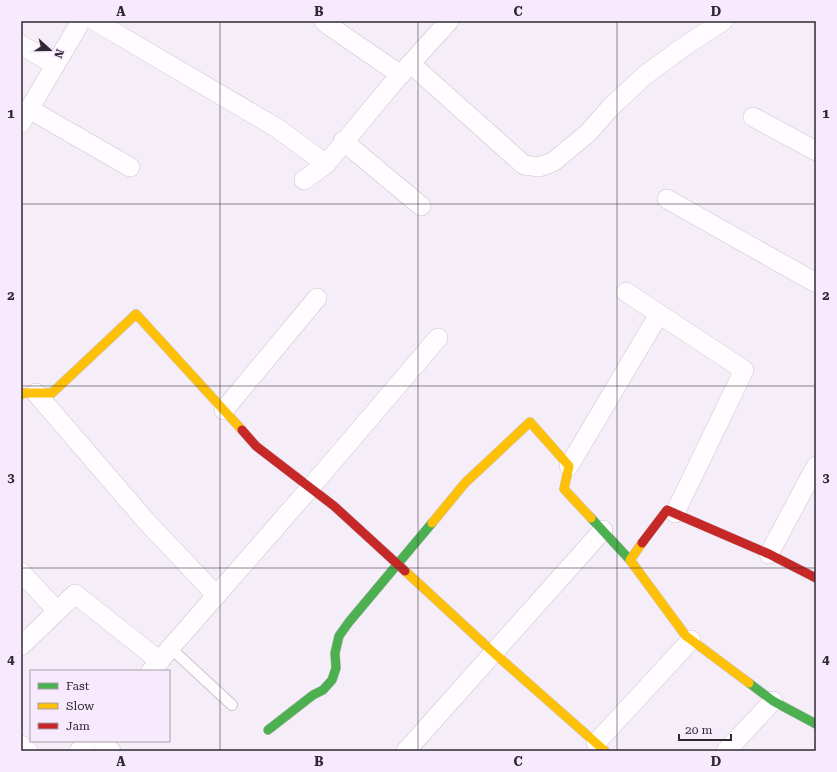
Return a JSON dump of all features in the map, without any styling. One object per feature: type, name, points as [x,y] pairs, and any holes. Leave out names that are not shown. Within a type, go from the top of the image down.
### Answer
[{"type":"street","points":[[81,21],[25,116],[130,167]]},
{"type":"street","points":[[95,21],[277,128],[326,164]]},
{"type":"street","points":[[324,21],[328,26],[354,44],[406,69],[524,165],[539,167],[553,162],[588,133],[611,107],[644,76],[682,48],[723,21]]},
{"type":"street","points":[[304,180],[326,164],[344,141],[449,21]]},
{"type":"street","points":[[21,45],[55,65]]},
{"type":"street","points":[[753,117],[816,151]]},
{"type":"street","points":[[344,141],[421,206]]},
{"type":"street","points":[[667,199],[816,283]]},
{"type":"street","points":[[626,292],[744,370],[675,513]]},
{"type":"street","points":[[224,410],[317,298]]},
{"type":"street","points":[[28,394],[52,393],[136,314],[256,446],[334,506],[494,653],[600,747],[691,640]]},
{"type":"street","points":[[659,314],[569,466],[564,489],[630,560],[686,636],[773,701],[816,724]]},
{"type":"street","points":[[21,646],[75,594],[156,666],[438,338]]},
{"type":"street","points":[[28,394],[216,595]]},
{"type":"street","points":[[268,730],[313,695],[323,690],[332,680],[336,668],[335,653],[339,636],[349,622],[465,483],[530,422],[569,466]]},
{"type":"street","points":[[769,554],[816,466]]},
{"type":"street","points":[[630,560],[667,510],[769,554],[816,578]]},
{"type":"street","points":[[406,751],[602,530]]},
{"type":"street","points":[[21,572],[57,611]]},
{"type":"street","points":[[726,751],[773,701]]},
{"type":"street","points":[[79,751],[87,742]]},
{"type":"street","points":[[101,742],[111,751]]},
{"type":"street","points":[[21,745],[28,751]]},
{"type":"lane","points":[[172,646],[177,654],[232,705]]},
{"type":"traffic: fast","points":[[591,518],[630,560]]},
{"type":"traffic: fast","points":[[268,730],[313,695],[323,690],[332,680],[336,668],[335,653],[339,636],[432,523]]},
{"type":"traffic: fast","points":[[749,683],[773,701],[816,724]]},
{"type":"traffic: slow","points":[[21,395],[23,393],[52,393],[136,314],[242,430]]},
{"type":"traffic: slow","points":[[432,523],[465,483],[530,422],[569,466],[564,489],[591,518]]},
{"type":"traffic: slow","points":[[642,543],[630,560],[686,636],[749,683]]},
{"type":"traffic: slow","points":[[405,571],[494,653],[605,751]]},
{"type":"traffic: jam","points":[[242,430],[256,446],[334,506],[405,571]]},
{"type":"traffic: jam","points":[[642,543],[667,510],[769,554],[816,578]]}]
